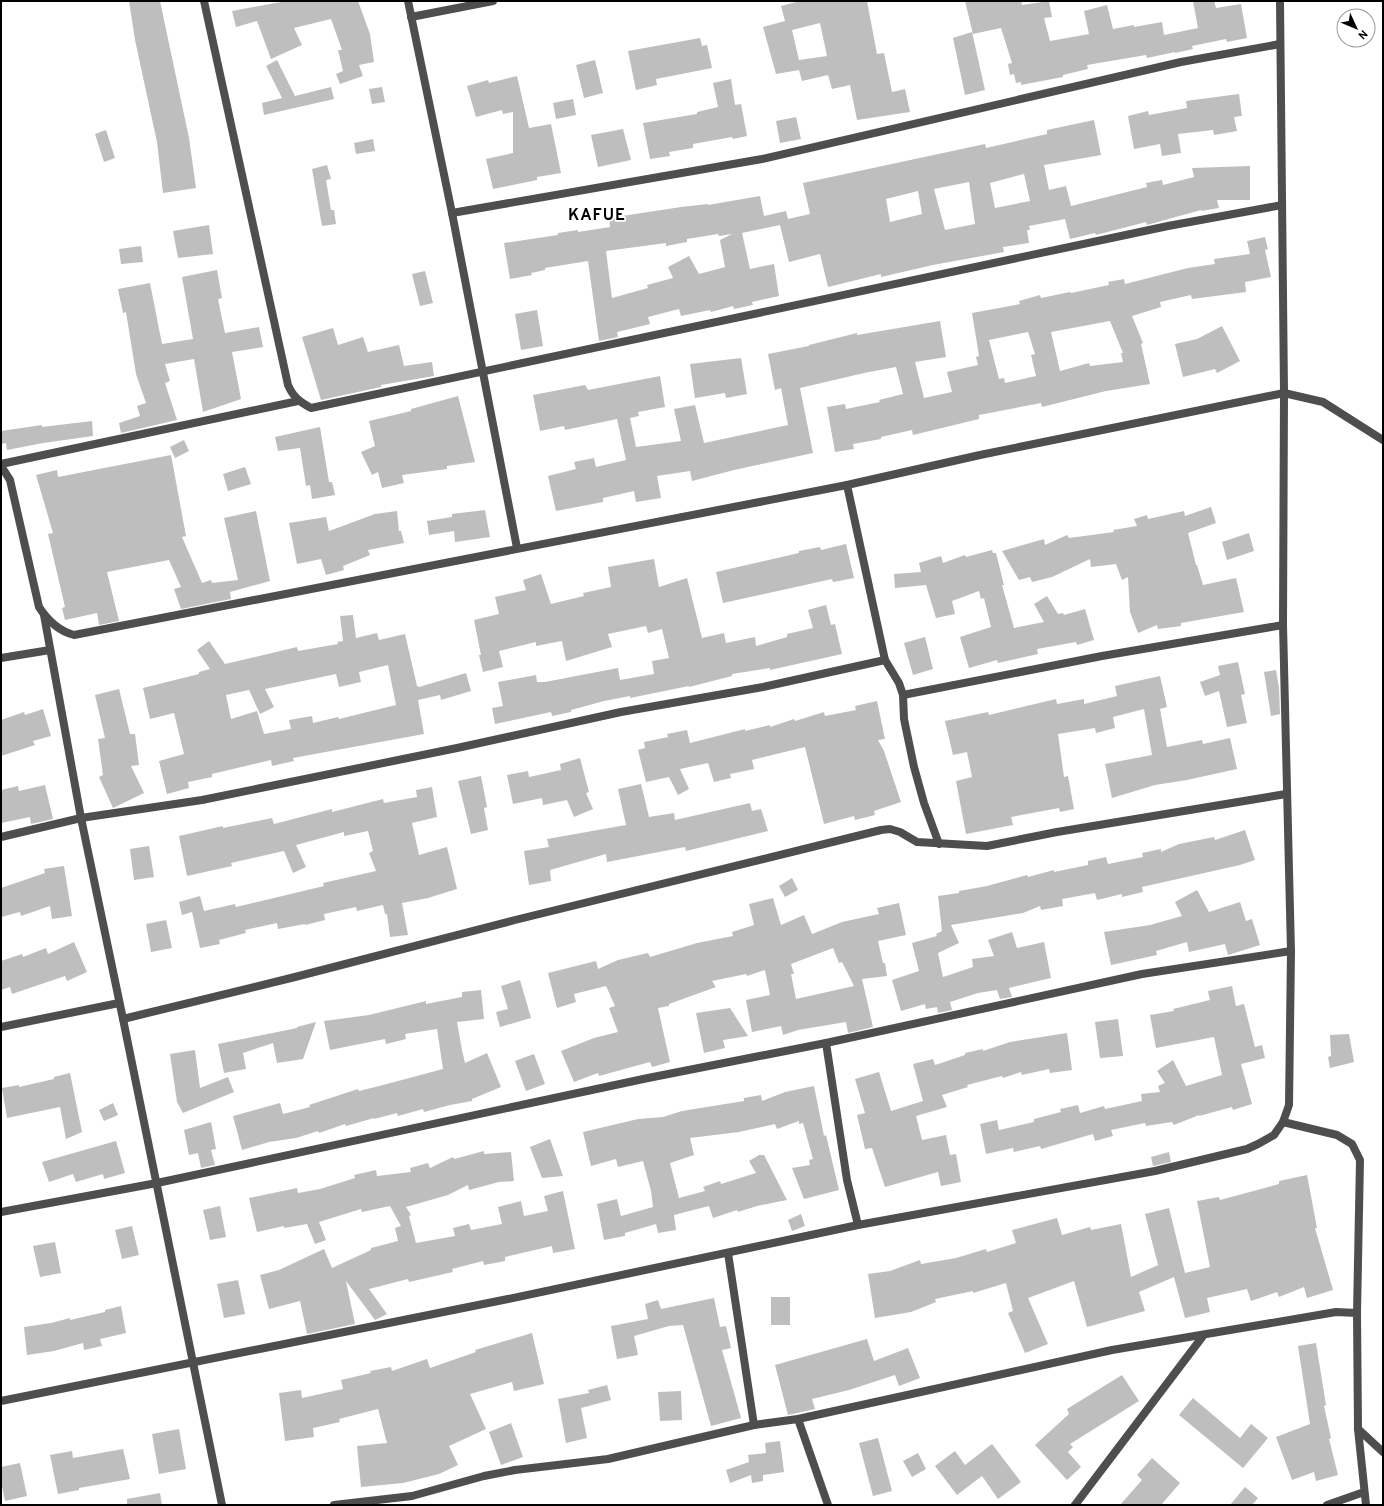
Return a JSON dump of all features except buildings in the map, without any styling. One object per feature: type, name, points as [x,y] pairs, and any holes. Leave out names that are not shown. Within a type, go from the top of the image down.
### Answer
[{"type":"street","points":[[204,1],[288,385],[291,393],[298,401],[311,408],[1161,228],[1282,205]]},
{"type":"street","points":[[408,1],[452,213],[517,548]]},
{"type":"street","points":[[411,17],[493,1]]},
{"type":"street","points":[[1,1401],[194,1363],[858,1225],[1155,1171],[1247,1149],[1274,1135],[1283,1122],[1290,1104],[1290,951],[1283,625],[1284,393],[1280,1]]},
{"type":"street","points":[[452,213],[762,159],[1181,62],[1280,44]]},
{"type":"street","points":[[44,614],[60,629],[74,635],[847,485],[980,455],[1284,393],[1323,402],[1383,440]]},
{"type":"street","points":[[222,1505],[81,818],[44,614],[37,600],[10,480],[1,465],[298,401]]},
{"type":"street","points":[[847,485],[885,660],[899,683],[903,695],[904,720],[914,767],[924,804],[939,844]]},
{"type":"street","points":[[903,695],[1102,656],[1283,625]]},
{"type":"street","points":[[1,658],[50,650]]},
{"type":"street","points":[[1,837],[81,818],[202,800],[457,748],[621,712],[763,687],[885,660]]},
{"type":"street","points":[[123,1019],[881,830],[890,829],[900,832],[917,842],[987,846],[1064,830],[1286,794]]},
{"type":"street","points":[[1,1212],[157,1183],[648,1078],[826,1043],[1128,977],[1290,951]]},
{"type":"street","points":[[1,1027],[119,1003]]},
{"type":"street","points":[[826,1043],[847,1180],[858,1225]]},
{"type":"street","points":[[1283,1122],[1337,1135],[1352,1144],[1360,1160],[1357,1312],[1358,1430],[1366,1505]]},
{"type":"street","points":[[728,1253],[754,1425]]},
{"type":"street","points":[[334,1505],[412,1496],[484,1476],[515,1470],[608,1459],[754,1425],[798,1419],[1112,1350],[1203,1336],[1313,1315],[1336,1312],[1357,1312]]},
{"type":"street","points":[[1075,1505],[1203,1336]]},
{"type":"street","points":[[798,1419],[828,1505]]},
{"type":"street","points":[[1358,1430],[1383,1452]]},
{"type":"street","points":[[1327,1505],[1364,1492]]},
{"type":"street","points":[[412,1496],[414,1505]]},
{"type":"district","name":"KAFUE","points":[[597,216]]}]
